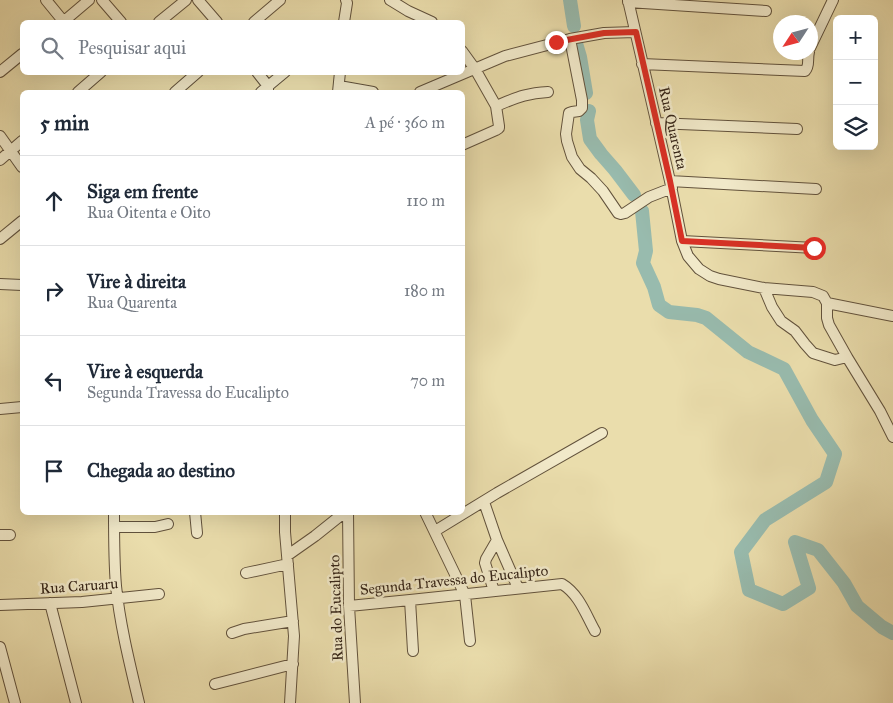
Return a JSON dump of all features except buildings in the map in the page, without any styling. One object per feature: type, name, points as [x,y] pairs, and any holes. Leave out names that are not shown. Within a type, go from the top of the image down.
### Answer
[{"type":"street","points":[[46,0],[61,20]]},
{"type":"street","points":[[65,20],[89,0]]},
{"type":"street","points":[[102,0],[119,20]]},
{"type":"street","points":[[161,20],[186,0]]},
{"type":"street","points":[[198,0],[215,20]]},
{"type":"street","points":[[256,20],[280,0]]},
{"type":"street","points":[[344,20],[346,0]]},
{"type":"street","points":[[390,0],[428,20]]},
{"type":"street","points":[[818,31],[833,0]]},
{"type":"street","points":[[628,1],[766,11]]},
{"type":"street","name":"Rua Quarenta","points":[[628,1],[671,185],[682,241],[688,256],[691,261],[710,276],[764,288]]},
{"type":"street","points":[[465,73],[505,56],[570,39],[604,33],[636,32]]},
{"type":"street","points":[[570,39],[582,108],[569,114],[566,134],[569,150],[576,165],[596,183],[618,213],[625,213],[671,185],[816,189]]},
{"type":"street","points":[[0,72],[20,56]]},
{"type":"street","points":[[465,56],[475,69],[496,106],[499,126],[465,144]]},
{"type":"street","points":[[642,64],[805,71],[808,66],[808,60]]},
{"type":"street","points":[[80,90],[98,75]]},
{"type":"street","points":[[177,90],[195,75]]},
{"type":"street","points":[[258,75],[266,90],[282,75]]},
{"type":"street","points":[[338,89],[340,75]]},
{"type":"street","points":[[425,90],[461,75]]},
{"type":"street","points":[[496,106],[518,96],[548,92]]},
{"type":"street","points":[[656,123],[797,129]]},
{"type":"street","points":[[0,136],[20,164]]},
{"type":"street","points":[[0,160],[20,143]]},
{"type":"street","points":[[0,239],[20,222]]},
{"type":"street","points":[[682,241],[814,248]]},
{"type":"street","points":[[0,284],[20,285]]},
{"type":"street","points":[[847,357],[835,360],[814,353],[796,331],[781,321],[772,307],[764,288],[819,293],[823,296],[826,303],[829,325],[893,437]]},
{"type":"street","points":[[826,303],[893,316]]},
{"type":"street","points":[[0,409],[20,407]]},
{"type":"street","points":[[465,513],[602,433]]},
{"type":"street","points":[[484,502],[497,540],[518,588]]},
{"type":"street","points":[[114,515],[116,584],[123,632],[139,703]]},
{"type":"street","points":[[195,515],[197,533]]},
{"type":"street","points":[[285,515],[294,636],[290,703]]},
{"type":"street","points":[[246,573],[288,559],[342,515]]},
{"type":"street","name":"Rua do Eucalipto","points":[[346,515],[355,703]]},
{"type":"street","points":[[426,515],[465,595],[470,641]]},
{"type":"street","points":[[434,531],[462,515]]},
{"type":"street","points":[[114,527],[148,528],[168,524]]},
{"type":"street","points":[[494,591],[485,564],[497,540]]},
{"type":"street","name":"Segunda Travessa do Eucalipto","points":[[350,606],[562,584],[572,591],[595,631]]},
{"type":"street","name":"Rua Caruaru","points":[[0,606],[82,602],[159,594]]},
{"type":"street","points":[[410,600],[413,651]]},
{"type":"street","points":[[50,603],[76,703]]},
{"type":"street","points":[[232,633],[244,628],[293,621]]},
{"type":"street","points":[[0,648],[15,703]]},
{"type":"street","points":[[215,684],[293,664]]},
{"type":"waterway","points":[[570,0],[574,26]]},
{"type":"waterway","points":[[575,40],[586,93]]},
{"type":"waterway","points":[[589,111],[587,120],[590,139],[634,195]]},
{"type":"waterway","points":[[642,211],[646,251],[643,263],[654,287],[659,305],[669,312],[697,315],[706,318],[748,352],[784,369],[812,420],[835,454],[826,482],[765,520],[741,552],[749,590],[783,604],[809,588],[795,542],[818,550],[844,583],[857,606],[882,627],[893,633]]},
{"type":"route","points":[[556,42],[604,33],[636,32],[682,241],[814,248]]}]
